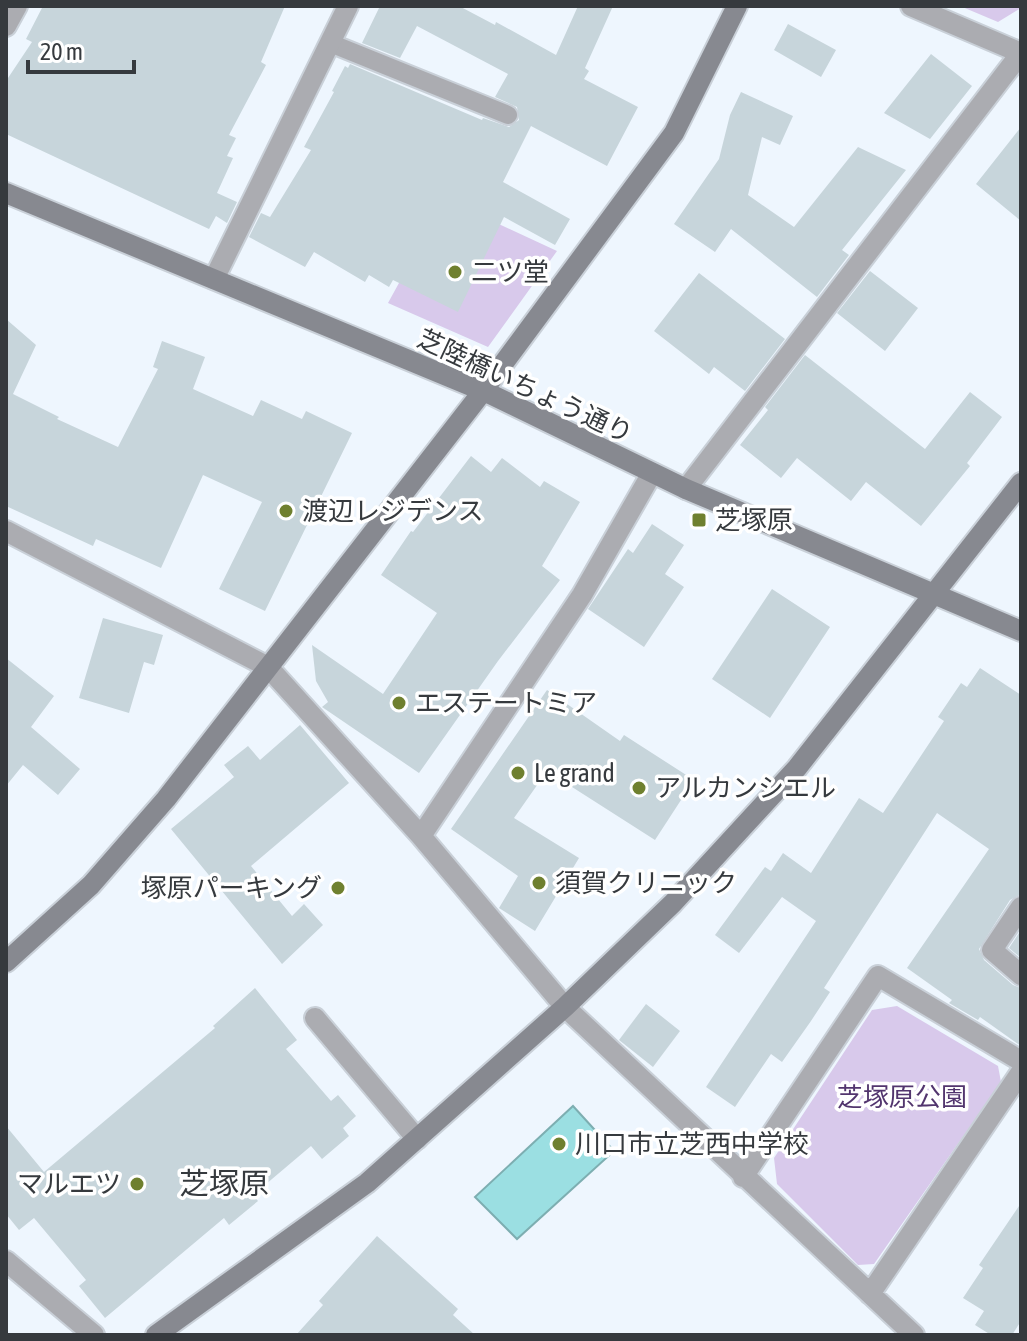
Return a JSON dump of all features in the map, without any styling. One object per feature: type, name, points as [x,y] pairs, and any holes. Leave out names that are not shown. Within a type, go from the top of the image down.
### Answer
[{"type":"street","points":[[6,26],[17,6]]},
{"type":"street","points":[[214,279],[348,6]]},
{"type":"street","points":[[6,962],[91,885],[166,799],[483,391],[674,133],[737,6]]},
{"type":"street","points":[[686,489],[1021,53],[911,6]]},
{"type":"street","name":"芝陸橋いちょう通り","points":[[6,193],[483,391],[686,489],[1021,631]]},
{"type":"street","points":[[421,836],[582,595],[652,473]]},
{"type":"street","points":[[156,1335],[367,1183],[565,1007],[673,903],[797,768],[1021,483]]},
{"type":"street","points":[[6,531],[268,667],[421,836],[565,1007],[914,1335]]},
{"type":"street","points":[[1021,907],[992,950],[1021,975]]},
{"type":"street","points":[[743,1177],[878,976],[1021,1061]]},
{"type":"street","points":[[315,1018],[417,1139]]},
{"type":"street","points":[[870,1294],[1021,1072]]},
{"type":"street","points":[[6,1261],[94,1335]]},
{"type":"lane","points":[[330,43],[508,115]]},
{"type":"green space","points":[[960,6],[1021,6],[1021,8],[998,22]]},
{"type":"green space","points":[[445,199],[557,251],[488,347],[388,303]]},
{"type":"green space","name":"芝塚原公園","points":[[897,1006],[998,1066],[1001,1082],[874,1264],[858,1265],[777,1184],[774,1158],[872,1010]]},
{"type":"water","points":[[573,1106],[614,1151],[517,1239],[475,1197]]},
{"type":"building","points":[[43,6],[285,6],[261,62],[266,65],[229,135],[236,138],[227,156],[233,158],[217,193],[237,202],[227,223],[216,216],[209,229],[6,134],[6,81],[32,42],[26,39]]},
{"type":"building","points":[[380,6],[459,6],[495,25],[496,22],[556,55],[578,6],[613,6],[585,68],[589,71],[584,79],[638,107],[607,166],[531,126],[503,182],[570,219],[555,245],[504,217],[458,312],[393,280],[389,287],[369,275],[365,282],[314,252],[305,267],[249,237],[261,213],[270,217],[311,150],[304,147],[345,66],[348,68],[350,64],[482,120],[509,127],[519,120],[517,107],[495,97],[508,74],[417,26],[400,58],[362,43]]},
{"type":"building","points":[[788,24],[836,50],[821,77],[774,50]]},
{"type":"building","points":[[931,54],[972,86],[930,139],[884,113]]},
{"type":"building","points":[[741,92],[793,116],[780,145],[762,137],[748,195],[794,227],[858,147],[906,170],[842,250],[849,255],[817,297],[731,229],[715,252],[674,224],[719,159],[730,115]]},
{"type":"building","points":[[1021,127],[1021,221],[976,184]]},
{"type":"building","points":[[870,271],[918,308],[885,351],[837,313]]},
{"type":"building","points":[[699,273],[785,339],[745,391],[714,367],[709,374],[654,331]]},
{"type":"building","points":[[6,319],[36,345],[13,394],[59,417],[57,419],[118,447],[158,369],[153,367],[162,341],[205,357],[193,389],[253,416],[261,400],[302,419],[306,411],[352,433],[265,611],[219,589],[262,502],[203,475],[161,568],[96,539],[93,546],[6,506]]},
{"type":"building","points":[[805,355],[925,449],[970,392],[1002,417],[967,463],[970,466],[921,526],[866,482],[851,501],[797,458],[781,478],[740,445]]},
{"type":"building","points":[[471,456],[491,472],[502,458],[540,487],[544,481],[580,502],[542,566],[560,580],[419,773],[322,707],[328,702],[316,681],[312,645],[383,694],[437,613],[381,575],[411,531]]},
{"type":"building","points":[[652,524],[684,545],[665,574],[684,587],[644,647],[588,609],[628,549],[633,553]]},
{"type":"building","points":[[772,589],[830,627],[770,718],[712,679]]},
{"type":"building","points":[[103,618],[163,635],[154,665],[144,662],[129,713],[79,698]]},
{"type":"building","points":[[6,658],[54,696],[31,727],[80,769],[58,795],[23,765],[6,786]]},
{"type":"building","points":[[980,668],[1021,695],[1021,894],[1010,900],[979,949],[984,960],[1013,985],[1021,988],[1021,1046],[980,1017],[978,1020],[949,1003],[952,1000],[907,968],[989,849],[937,813],[824,988],[830,992],[811,1021],[782,1062],[771,1054],[735,1107],[706,1087],[816,921],[782,897],[739,953],[715,935],[765,867],[771,871],[783,853],[811,873],[859,798],[883,813],[944,721],[938,717],[961,683],[967,687]]},
{"type":"building","points":[[547,690],[620,741],[624,735],[694,780],[655,840],[547,771],[514,818],[579,858],[535,931],[499,908],[518,876],[451,829]]},
{"type":"building","points":[[300,725],[349,783],[251,866],[292,916],[304,904],[323,925],[282,964],[171,829],[234,777],[224,765],[248,746],[260,760]]},
{"type":"building","points":[[1021,930],[1021,958],[1009,948]]},
{"type":"building","name":"マルエツ","points":[[255,988],[297,1040],[286,1049],[331,1101],[338,1095],[356,1116],[343,1128],[349,1136],[322,1159],[311,1146],[253,1195],[258,1201],[229,1225],[224,1218],[105,1318],[79,1286],[86,1280],[34,1218],[19,1230],[6,1214],[6,1126],[44,1172],[215,1028],[213,1026]]},
{"type":"building","points":[[646,1004],[680,1031],[653,1067],[619,1040]]},
{"type":"building","points":[[1021,1203],[1021,1321],[1012,1335],[991,1335],[975,1325],[984,1311],[963,1298],[983,1268],[979,1265]]},
{"type":"building","points":[[377,1236],[458,1309],[453,1315],[475,1335],[296,1335],[323,1305],[319,1301]]},
{"type":"place","name":"二ツ堂","points":[[455,272]]},
{"type":"place","name":"渡辺レジデンス","points":[[286,511]]},
{"type":"place","name":"芝塚原","points":[[699,520]]},
{"type":"place","name":"エステートミア","points":[[399,703]]},
{"type":"place","name":"Le grand","points":[[518,773]]},
{"type":"place","name":"アルカンシエル","points":[[639,788]]},
{"type":"place","name":"須賀クリニック","points":[[539,883]]},
{"type":"place","name":"塚原パーキング","points":[[338,888]]},
{"type":"place","name":"川口市立芝西中学校","points":[[559,1144]]},
{"type":"place","name":"マルエツ","points":[[137,1184]]},
{"type":"district","name":"芝塚原","points":[[224,1184]]}]
